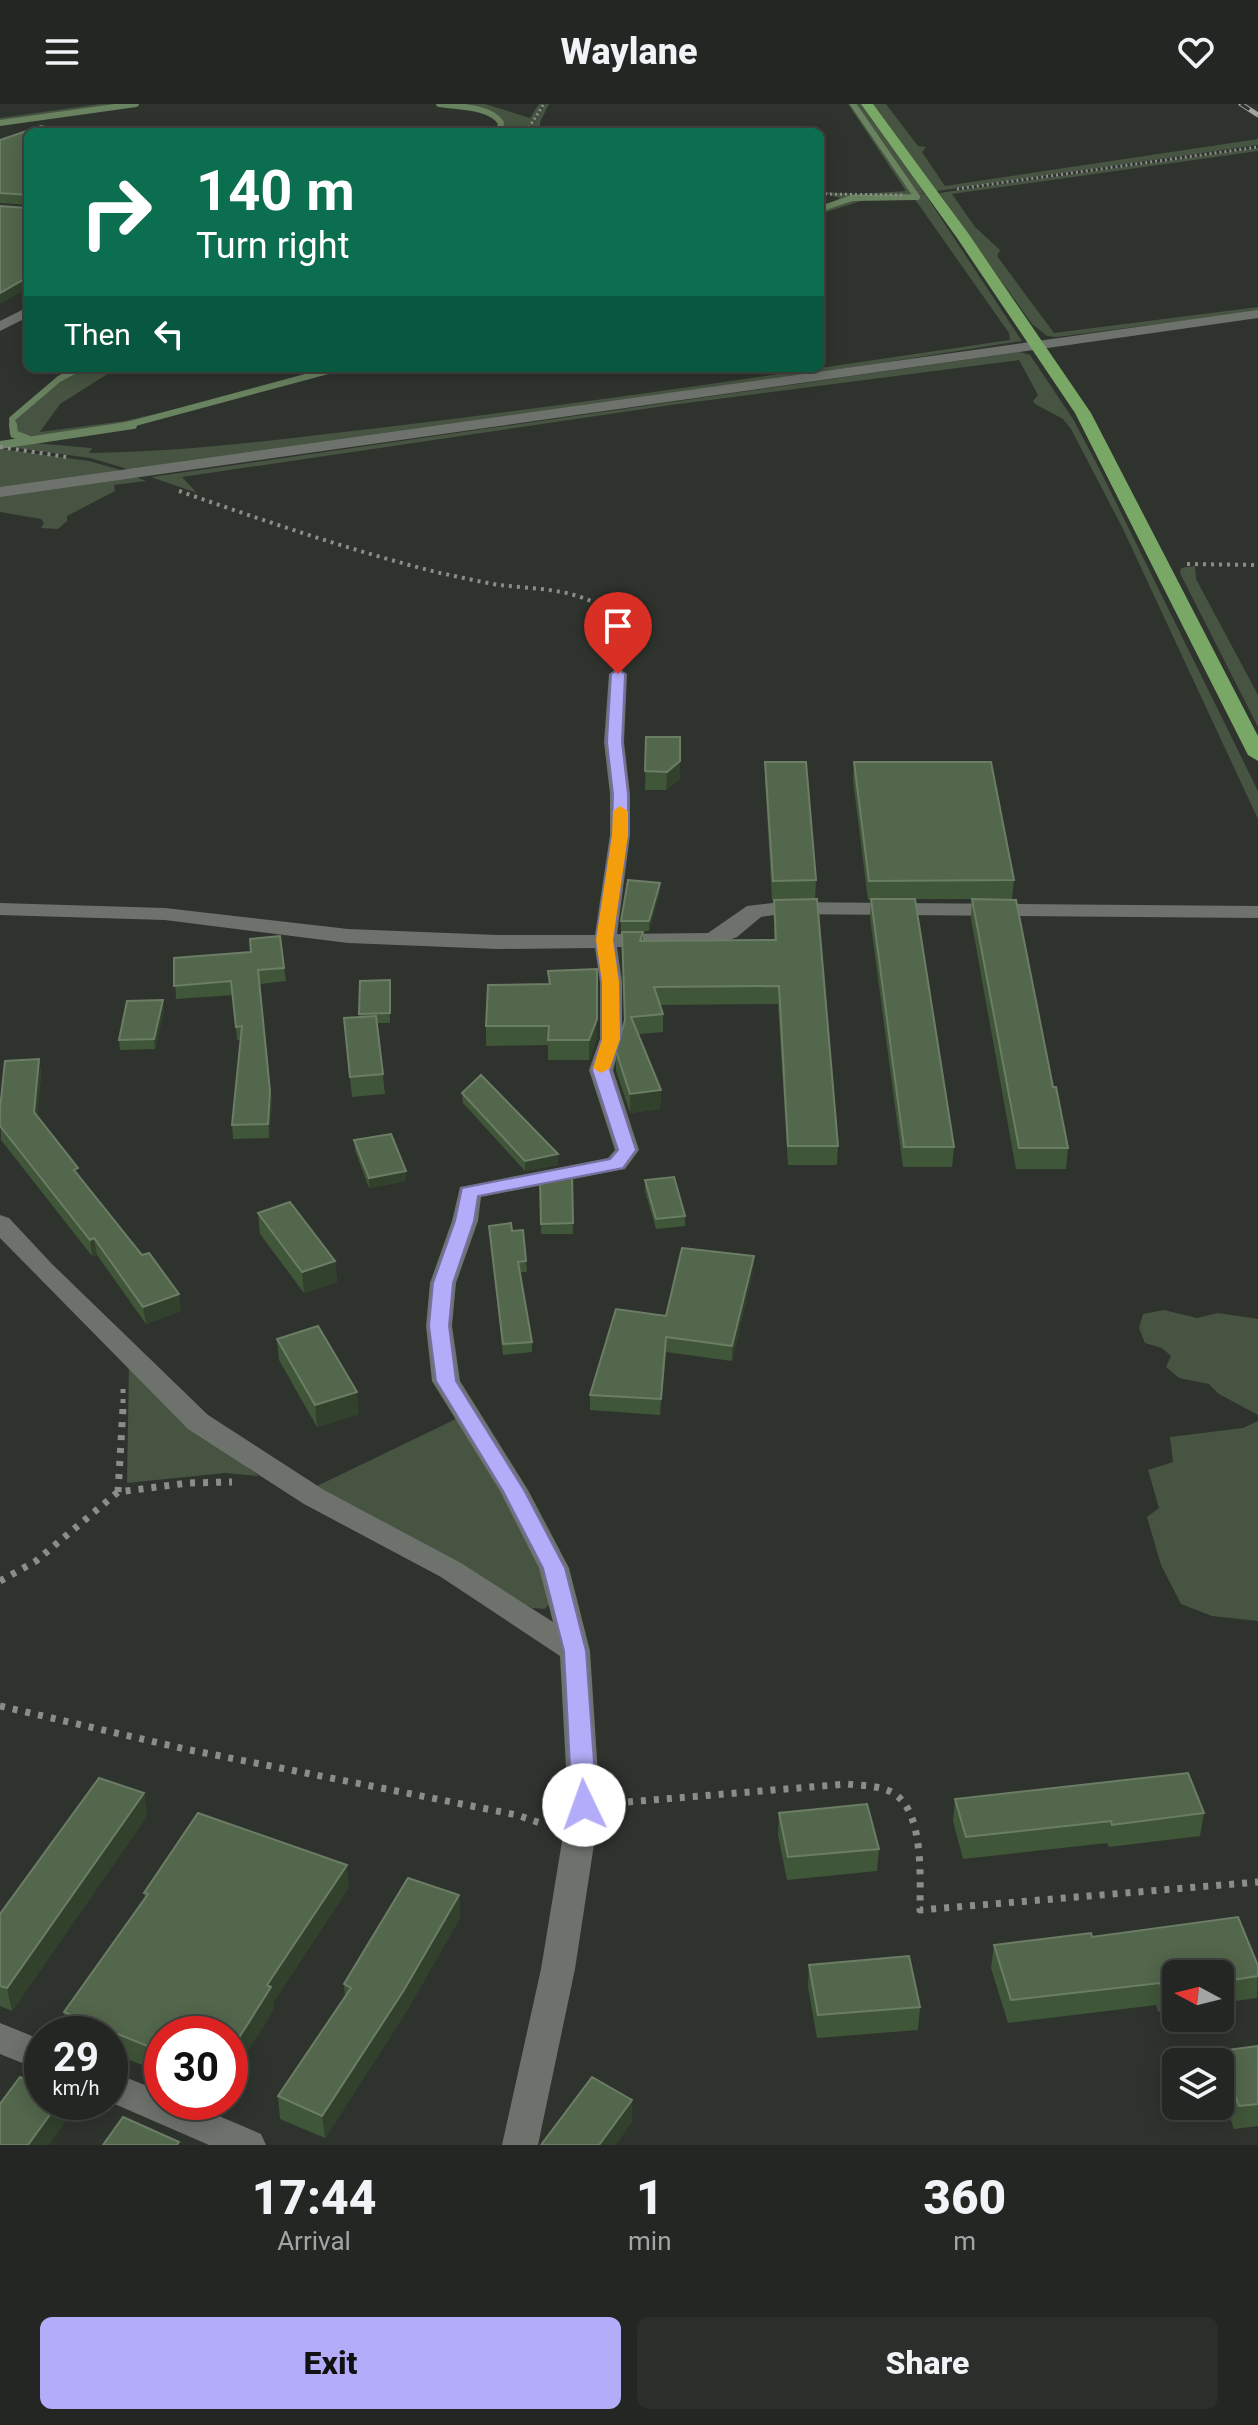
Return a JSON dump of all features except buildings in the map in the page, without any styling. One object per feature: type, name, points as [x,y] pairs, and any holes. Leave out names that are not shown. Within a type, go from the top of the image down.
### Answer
[{"type":"main road","points":[[867,104],[1083,413],[1258,755]]},
{"type":"street","points":[[0,314],[23,314]]},
{"type":"street","points":[[0,327],[23,314]]},
{"type":"street","points":[[0,492],[1258,314]]},
{"type":"street","points":[[520,2145],[558,1969],[584,1805],[575,1651],[554,1568],[514,1490],[446,1381],[439,1326],[443,1283],[465,1221],[469,1192],[616,1164],[627,1150],[601,1070],[611,1039],[611,982],[605,940],[620,835],[620,794],[614,742],[618,674]]},
{"type":"street","points":[[0,909],[165,914],[363,936],[497,942],[712,940],[729,932],[755,911],[781,908],[1258,912]]},
{"type":"street","points":[[0,1223],[43,1270],[198,1422],[314,1497],[451,1570],[575,1651]]},
{"type":"street","points":[[0,2038],[24,2048]]},
{"type":"street","points":[[128,2094],[248,2145]]},
{"type":"path","points":[[529,128],[544,104]]},
{"type":"path","points":[[824,194],[876,196],[930,193],[1258,147]]},
{"type":"path","points":[[132,473],[261,520],[388,559],[478,582],[592,601],[615,617],[623,636],[618,674]]},
{"type":"path","points":[[1162,563],[1258,565]]},
{"type":"path","points":[[118,1492],[124,1434],[122,1348]]},
{"type":"path","points":[[0,1581],[36,1561],[118,1492],[188,1483],[236,1482]]},
{"type":"path","points":[[0,1706],[185,1749],[517,1815],[579,1837]]},
{"type":"path","points":[[584,1805],[847,1784],[878,1788],[900,1797],[908,1811],[917,1839],[920,1910],[1258,1882]]},
{"type":"green space","points":[[100,104],[133,104],[0,123],[0,118]]},
{"type":"green space","points":[[441,104],[485,104],[530,118],[539,104],[544,104],[532,128],[501,128],[498,117],[480,110]]},
{"type":"green space","points":[[545,104],[549,104],[540,128],[532,128]]},
{"type":"green space","points":[[848,104],[863,104],[905,161],[924,193],[919,194],[925,194],[1022,341],[824,371],[824,367],[1010,340],[1009,333],[914,198],[919,197],[860,112],[916,197],[856,198],[864,200],[824,213],[824,209],[853,198],[824,208],[840,198],[824,192],[906,191]]},
{"type":"green space","points":[[872,104],[886,104],[918,146],[926,147],[922,152],[945,186],[1258,139],[1258,145],[937,191]]},
{"type":"green space","points":[[1258,148],[1258,151],[952,194],[975,227],[1000,250],[997,256],[1054,333],[1258,307],[1258,311],[1047,336],[1032,324],[939,193]]},
{"type":"green space","points":[[1020,352],[1030,355],[1073,419],[1099,468],[1258,791],[1258,819],[1123,529],[1071,429],[1063,419],[1035,404],[1033,401],[1038,395],[1019,360],[671,405],[182,477],[197,493],[151,477]]},
{"type":"green space","points":[[73,372],[111,372],[60,404],[40,432],[124,421],[230,397],[128,426],[29,438],[15,434],[12,424],[15,418]]},
{"type":"green space","points":[[819,372],[131,470],[90,458],[2,446],[67,434],[33,443],[92,448],[89,453],[246,443],[403,425],[783,373]]},
{"type":"green space","points":[[0,449],[89,461],[121,470],[0,489]]},
{"type":"green space","points":[[136,477],[146,481],[114,485],[115,491],[67,516],[67,521],[58,529],[41,528],[44,523],[41,519],[0,512],[0,495]]},
{"type":"green space","points":[[1195,566],[1196,579],[1258,695],[1258,727],[1180,573],[1181,568]]},
{"type":"green space","points":[[1164,1310],[1197,1318],[1218,1313],[1258,1319],[1258,1415],[1219,1394],[1209,1384],[1179,1378],[1166,1367],[1171,1356],[1162,1348],[1145,1343],[1139,1328],[1143,1314]]},
{"type":"green space","points":[[129,1364],[181,1418],[259,1476],[225,1473],[127,1483]]},
{"type":"green space","points":[[460,1417],[506,1490],[553,1599],[545,1609],[532,1608],[315,1487]]},
{"type":"green space","points":[[1258,1421],[1258,1621],[1212,1616],[1181,1604],[1161,1565],[1147,1517],[1159,1508],[1148,1470],[1173,1462],[1170,1437],[1243,1428]]},
{"type":"waterway","points":[[0,123],[136,104]]},
{"type":"waterway","points":[[439,104],[489,113],[501,123],[500,128]]},
{"type":"waterway","points":[[824,208],[852,198],[917,197],[853,104]]},
{"type":"waterway","points":[[13,427],[12,419],[72,372]]},
{"type":"waterway","points":[[120,427],[324,372]]},
{"type":"waterway","points":[[13,425],[14,434],[27,439]]},
{"type":"waterway","points":[[120,427],[133,425]]},
{"type":"waterway","points":[[0,445],[120,427]]},
{"type":"railway","points":[[1241,104],[1258,115]]},
{"type":"slow traffic","points":[[601,1068],[611,1039],[611,982],[605,940],[620,835],[620,811]]},
{"type":"route","points":[[584,1805],[575,1651],[554,1568],[514,1490],[446,1381],[439,1326],[443,1283],[465,1221],[469,1192],[616,1164],[627,1150],[601,1070],[611,1039],[611,982],[605,940],[620,835],[620,794],[614,742],[618,674]]}]
